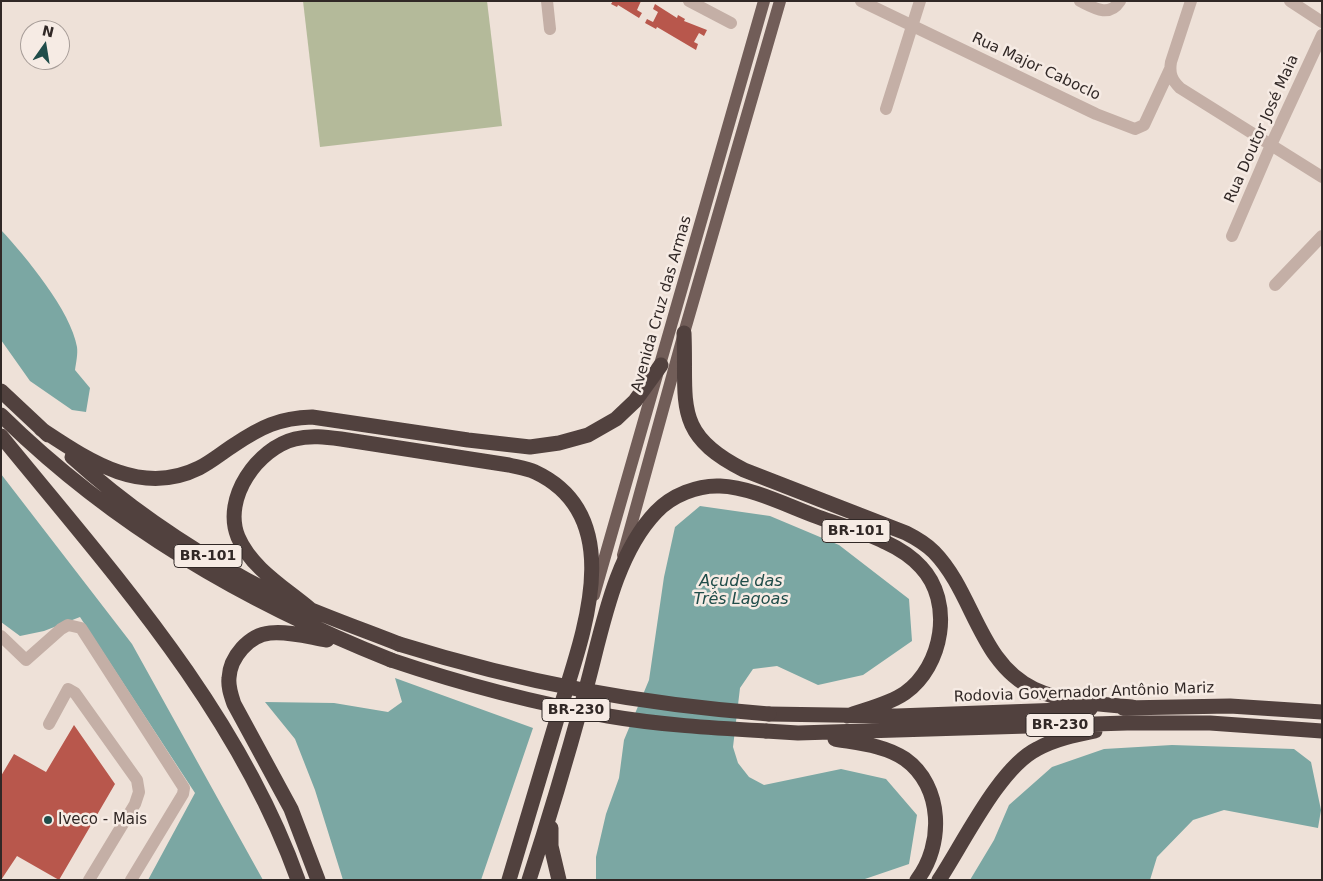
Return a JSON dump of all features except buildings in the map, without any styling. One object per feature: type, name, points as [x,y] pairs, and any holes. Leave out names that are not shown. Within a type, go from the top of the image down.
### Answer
[{"type":"highway","points":[[684,333],[686,414],[703,443],[724,460],[744,470],[920,540],[935,553],[948,570],[990,646],[1002,663],[1014,676],[1034,689],[1056,697],[1132,707]]},
{"type":"highway","points":[[41,429],[84,457],[105,467],[125,475],[149,479],[172,478],[199,468],[257,430],[278,421],[294,417],[312,417],[468,440],[530,447],[559,443],[588,435],[616,419],[635,402],[661,365]]},
{"type":"highway","name":"BR-101","points":[[1,391],[84,468],[165,529],[248,580],[310,609],[399,644],[467,665],[612,697],[690,708],[769,714],[847,716],[904,694],[929,667],[941,627],[936,589],[923,568],[909,555],[882,540],[736,487],[704,487],[684,493],[657,510],[645,525],[620,567],[552,812],[529,880]]},
{"type":"highway","name":"Rodovia Governador Antônio Mariz","points":[[1,415],[61,470],[157,542],[242,593],[346,643],[461,684],[609,716],[685,726],[798,733],[1127,723],[1220,724],[1322,731]]},
{"type":"highway","points":[[1,436],[135,601],[208,702],[257,784],[298,880]]},
{"type":"highway","points":[[310,609],[260,568],[246,552],[237,535],[237,501],[244,480],[254,464],[274,449],[295,439],[318,437],[509,465],[534,472],[556,485],[570,499],[587,530],[592,552],[588,614],[509,880]]},
{"type":"highway","points":[[318,880],[291,809],[234,704],[229,690],[229,677],[236,655],[255,636],[282,632],[346,643]]},
{"type":"highway","name":"Rodovia Governador Antônio Mariz","points":[[847,716],[1132,707],[1230,706],[1322,712]]},
{"type":"highway","points":[[940,880],[1000,784],[1018,763],[1035,749],[1059,739],[1127,723]]},
{"type":"highway","points":[[798,733],[887,750],[904,758],[914,768],[932,797],[936,817],[936,834],[932,850],[917,880]]},
{"type":"highway","points":[[552,812],[551,846],[559,880]]},
{"type":"main road","name":"Avenida Cruz das Armas","points":[[588,614],[764,1]]},
{"type":"main road","name":"Avenida Cruz das Armas","points":[[620,567],[684,333],[780,1]]},
{"type":"street","points":[[546,1],[550,29]]},
{"type":"street","points":[[689,1],[731,23]]},
{"type":"street","name":"Rua Major Caboclo","points":[[860,1],[1096,114],[1135,129],[1144,125],[1170,69],[1191,1]]},
{"type":"street","points":[[886,109],[920,1]]},
{"type":"street","points":[[1080,1],[1104,12],[1111,11],[1120,1]]},
{"type":"street","points":[[1290,1],[1322,22]]},
{"type":"street","name":"Rua Doutor José Maia","points":[[1232,236],[1271,145],[1322,35]]},
{"type":"street","points":[[1170,69],[1172,80],[1180,88],[1322,177]]},
{"type":"street","points":[[1274,285],[1322,236]]},
{"type":"street","points":[[1,636],[26,660],[61,629],[68,625],[81,628],[184,788],[183,794],[131,880]]},
{"type":"street","points":[[50,724],[68,690],[75,693],[138,780],[139,792],[135,804],[89,880]]},
{"type":"green space","points":[[303,1],[487,1],[502,126],[320,147]]},
{"type":"water","points":[[1,230],[46,285],[66,317],[77,347],[75,370],[90,388],[86,412],[72,410],[30,381],[1,340]]},
{"type":"water","points":[[1,474],[132,644],[263,880],[148,880],[195,793],[80,617],[44,631],[20,636],[1,622]]},
{"type":"water","name":"Açude das Três Lagoas","points":[[700,506],[770,516],[839,545],[909,599],[912,641],[863,675],[818,685],[777,666],[753,669],[740,688],[733,747],[738,763],[749,777],[764,785],[841,769],[886,779],[917,815],[909,864],[862,880],[596,880],[596,857],[606,814],[619,778],[624,740],[649,680],[664,577],[675,527]]},
{"type":"water","points":[[395,678],[533,728],[481,880],[343,880],[315,790],[295,739],[265,702],[334,703],[388,712],[402,702]]},
{"type":"water","points":[[1172,745],[1294,749],[1311,762],[1321,810],[1318,828],[1224,810],[1193,820],[1157,857],[1150,880],[970,880],[994,840],[1009,805],[1052,767],[1104,749]]},
{"type":"place","name":"Iveco - Mais","points":[[48,820]]}]
